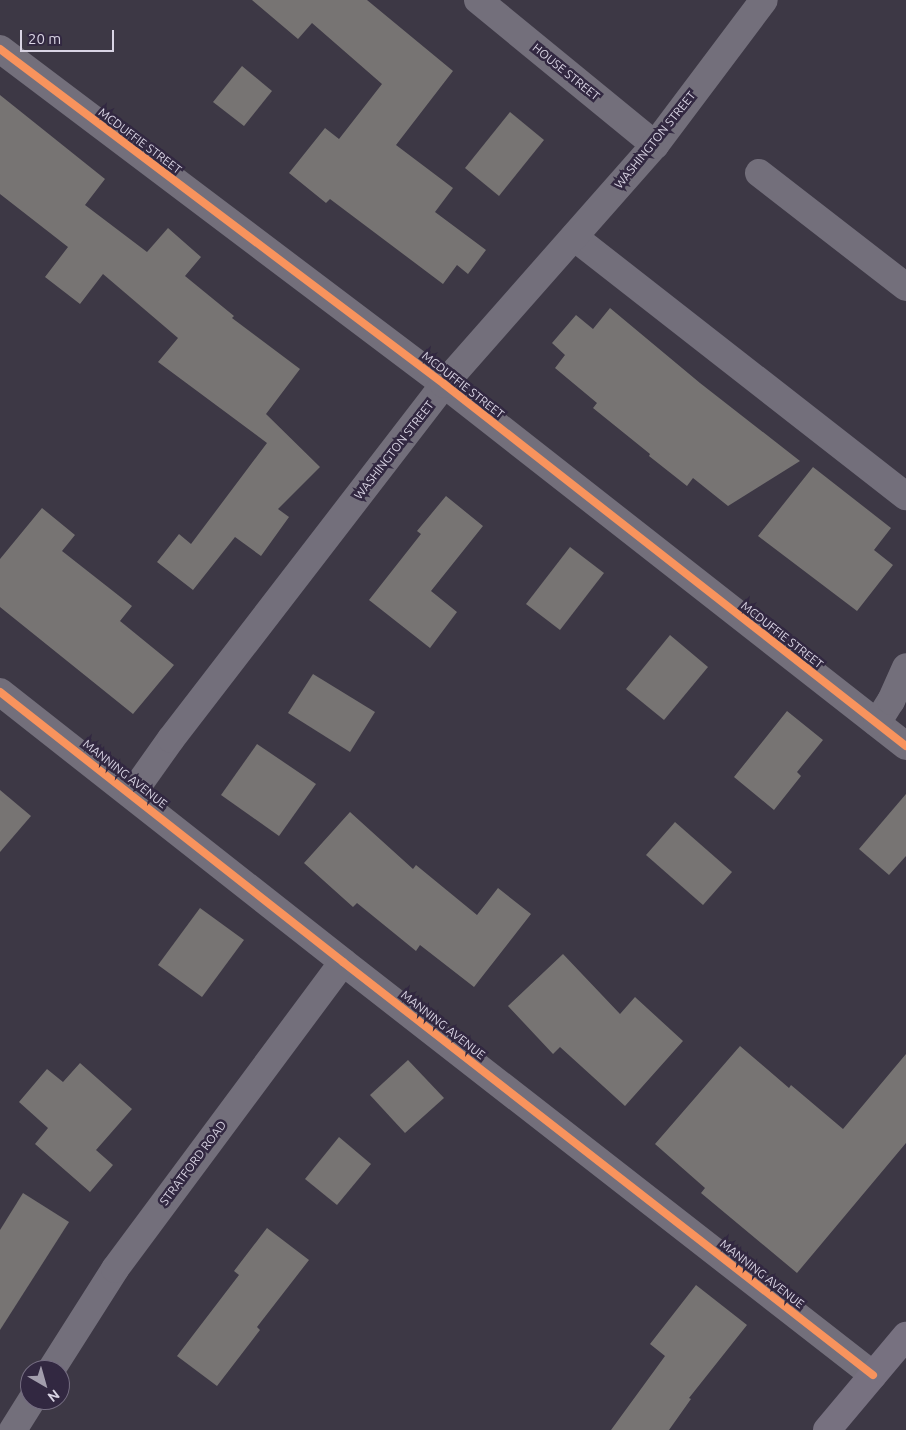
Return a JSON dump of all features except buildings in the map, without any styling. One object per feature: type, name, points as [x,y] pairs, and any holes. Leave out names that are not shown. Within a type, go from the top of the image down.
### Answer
[{"type":"main road","points":[[827,1430],[906,1336]]},
{"type":"street","name":"HOUSE STREET","points":[[478,0],[655,145]]},
{"type":"street","name":"WASHINGTON STREET","points":[[132,794],[171,739],[444,384],[655,145],[764,0]]},
{"type":"street","name":"MCDUFFIE STREET","points":[[0,49],[444,384],[906,746]]},
{"type":"street","points":[[760,173],[906,286]]},
{"type":"street","points":[[574,237],[906,496]]},
{"type":"street","points":[[877,723],[891,701],[906,667]]},
{"type":"street","name":"MANNING AVENUE","points":[[0,692],[343,962],[873,1374]]},
{"type":"street","name":"STRATFORD ROAD","points":[[57,1360],[115,1269],[343,962]]},
{"type":"street","points":[[13,1430],[26,1410]]},
{"type":"cycle path","points":[[0,49],[444,384],[906,746]]},
{"type":"cycle path","points":[[0,692],[873,1375]]}]
